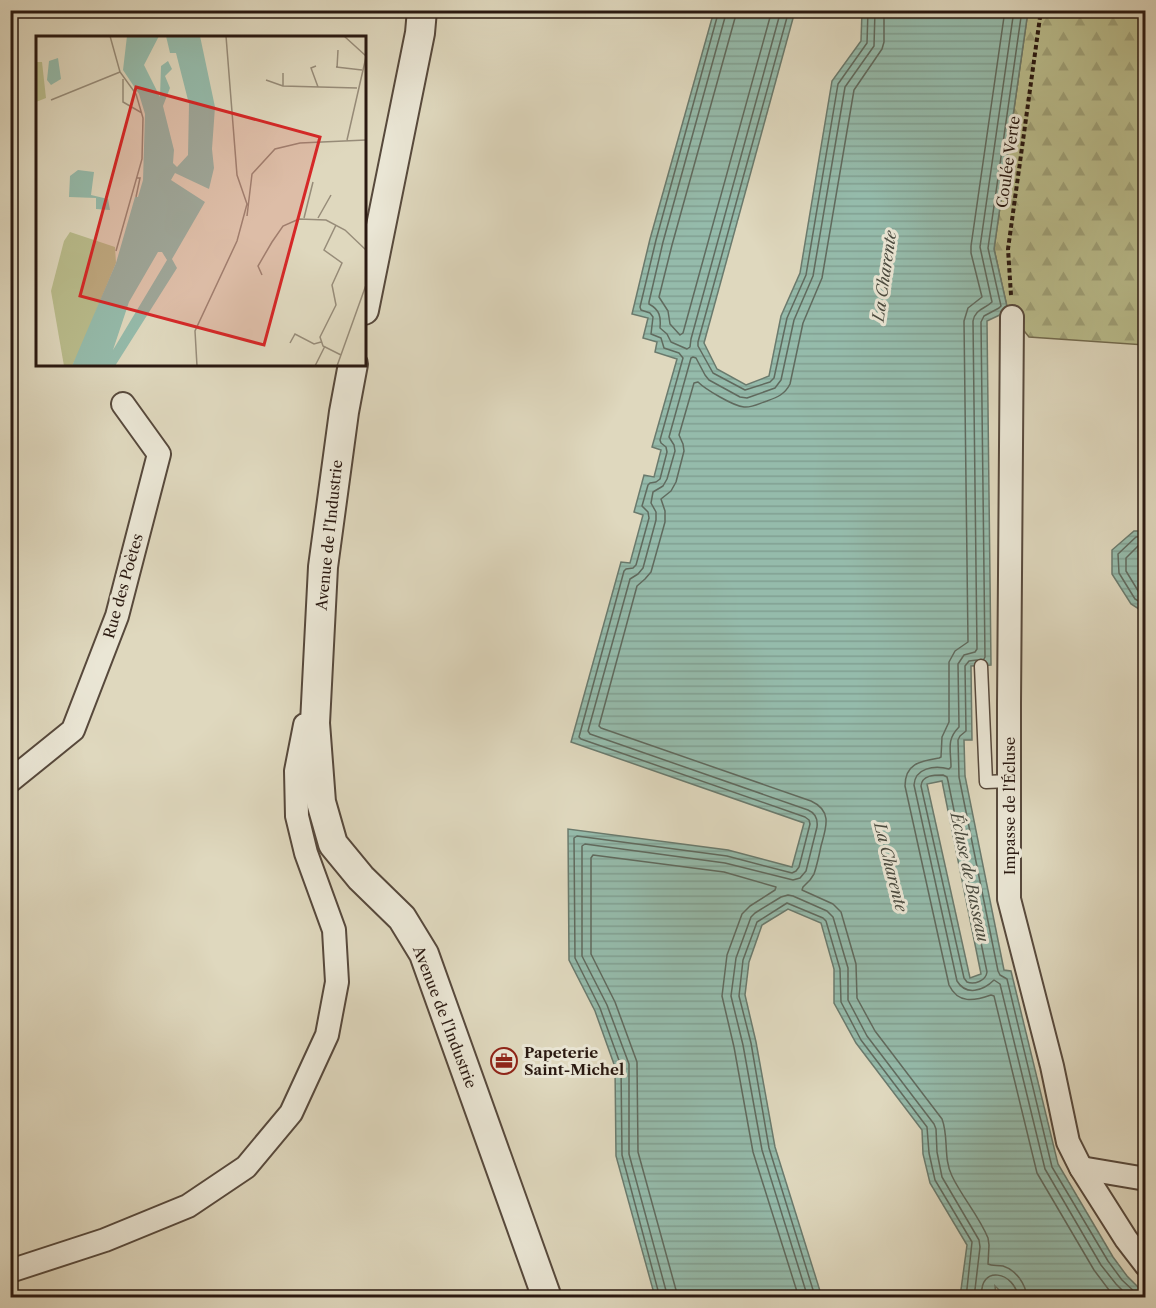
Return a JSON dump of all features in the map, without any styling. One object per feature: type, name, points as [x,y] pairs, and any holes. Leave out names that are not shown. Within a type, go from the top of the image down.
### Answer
[{"type":"street","points":[[366,300],[420,33],[422,10]]},
{"type":"street","name":"Impasse de l'Écluse","points":[[1012,317],[1010,899],[1052,1066],[1068,1142],[1081,1168],[1126,1239],[1146,1265]]},
{"type":"street","name":"Avenue de l'Industrie","points":[[353,366],[344,412],[323,567],[315,723],[321,802],[333,843],[361,878],[402,918],[424,954],[547,1298]]},
{"type":"street","name":"Rue des Poètes","points":[[10,780],[74,730],[117,616],[159,454],[123,404]]},
{"type":"street","points":[[10,1271],[105,1240],[188,1206],[246,1167],[291,1113],[327,1035],[337,982],[334,930],[306,853],[297,816],[296,771],[305,725],[315,723]]},
{"type":"street","points":[[1081,1168],[1146,1179]]},
{"type":"lane","points":[[981,666],[986,782],[1009,781]]},
{"type":"path","name":"Coulée Verte","points":[[1012,317],[1008,249],[1041,10]]},
{"type":"green space","points":[[1028,11],[1145,11],[1145,345],[1029,337],[1008,311],[994,249]]},
{"type":"water","points":[[714,11],[795,11],[704,343],[717,369],[746,385],[769,376],[781,316],[800,273],[832,81],[861,41],[862,11],[1028,11],[994,249],[1008,311],[987,321],[991,665],[971,666],[972,740],[964,740],[965,776],[1004,970],[1011,971],[1058,1164],[1113,1257],[1127,1276],[1145,1294],[1145,1297],[1006,1297],[995,1286],[996,1297],[960,1297],[967,1245],[930,1183],[923,1154],[922,1130],[856,1043],[834,1003],[834,969],[821,923],[788,909],[762,925],[749,962],[745,995],[775,1147],[820,1291],[825,1297],[655,1297],[616,1156],[615,1067],[595,1011],[569,960],[568,829],[728,850],[792,867],[804,823],[571,742],[621,562],[630,563],[643,515],[634,512],[644,475],[654,477],[661,450],[652,447],[677,359],[655,352],[657,342],[643,338],[648,318],[632,314],[650,239]],"holes":[[[942,781],[981,974],[970,978],[927,784]]]},
{"type":"water","points":[[1134,531],[1145,531],[1145,611],[1131,604],[1112,574],[1112,550]]},
{"type":"place","name":"Papeterie Saint-Michel","points":[[504,1061]]},
{"type":"water label","name":"La Charente","points":[[884,276]]},
{"type":"water label","name":"La Charente","points":[[891,867]]},
{"type":"water label","name":"Écluse de Basseau","points":[[970,877]]}]
